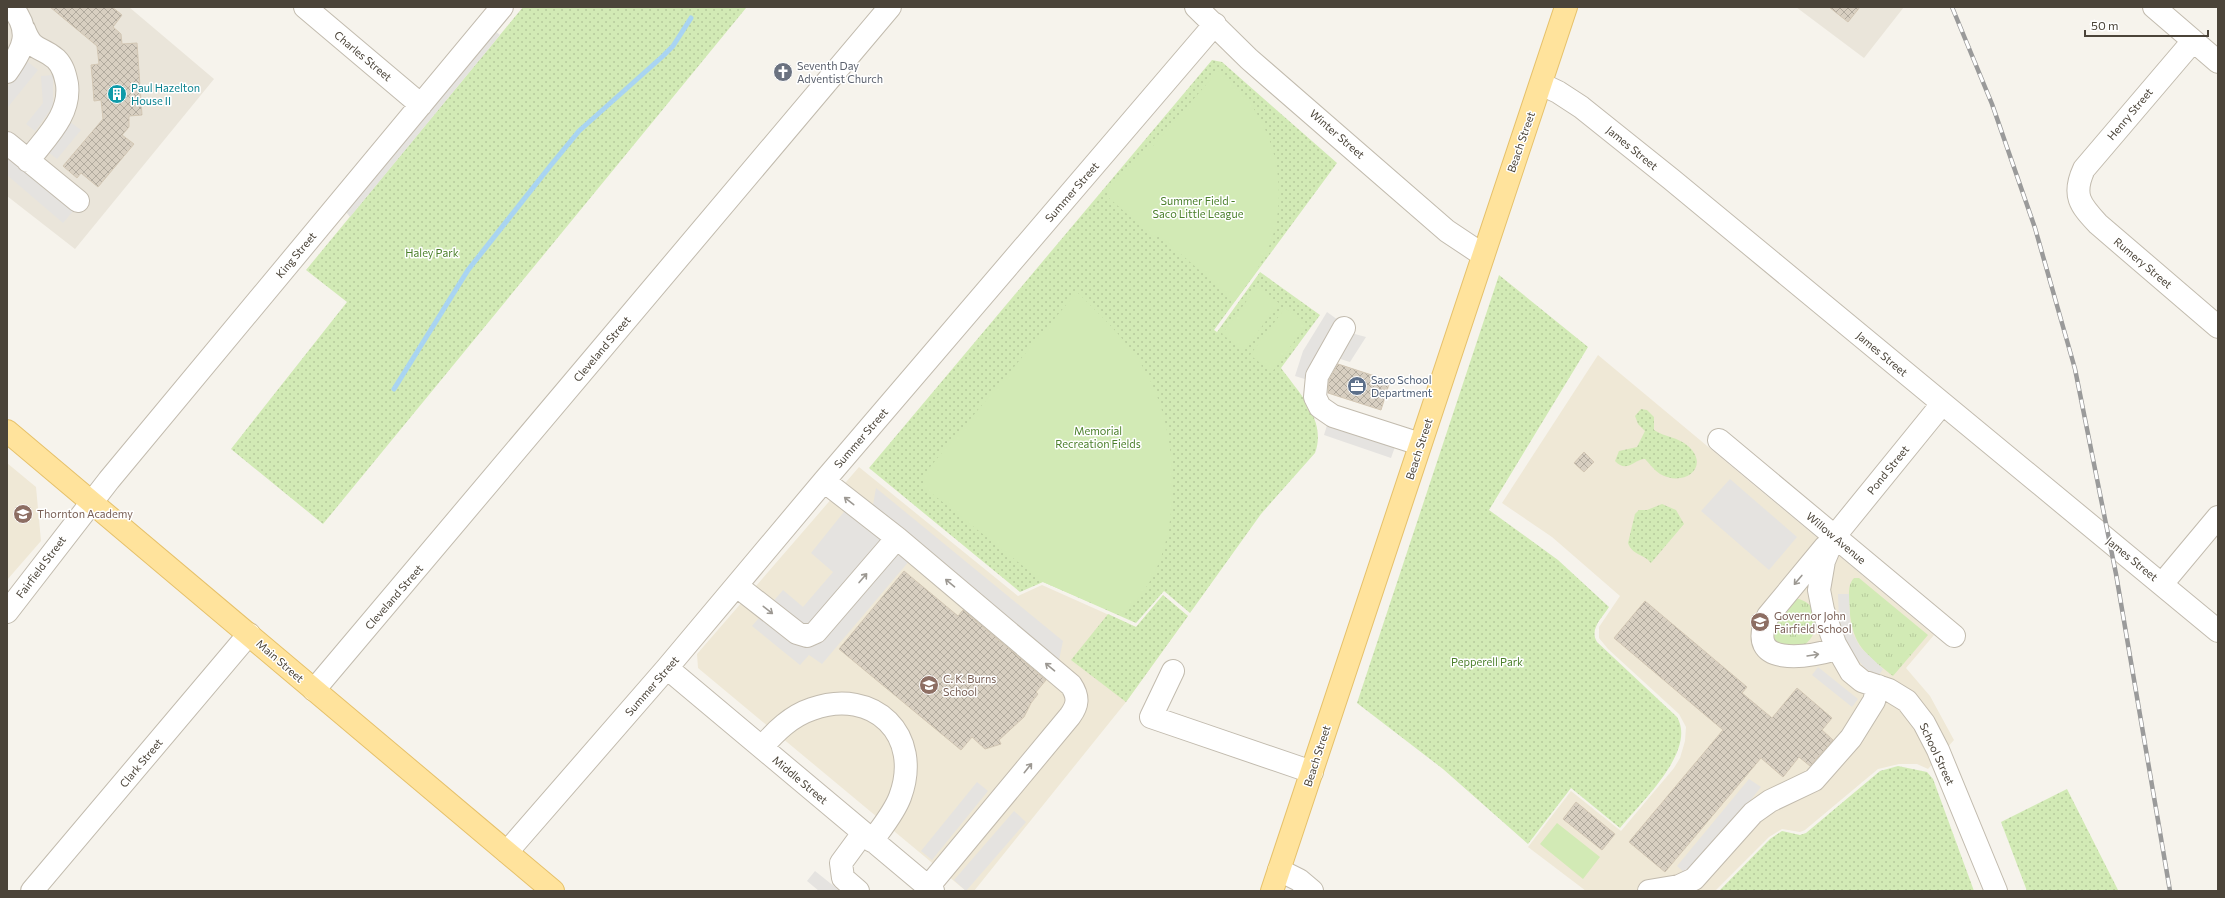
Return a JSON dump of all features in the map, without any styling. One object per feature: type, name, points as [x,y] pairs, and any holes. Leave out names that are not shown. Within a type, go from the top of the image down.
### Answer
[{"type":"main road","name":"Beach Street","points":[[1272,891],[1566,7]]},
{"type":"main road","name":"Main Street","points":[[7,431],[553,891]]},
{"type":"street","points":[[12,7],[29,42],[52,56],[62,67],[65,74],[68,97],[64,111],[28,160]]},
{"type":"street","name":"Charles Street","points":[[305,7],[421,105]]},
{"type":"street","name":"King Street","points":[[91,503],[502,7]]},
{"type":"street","name":"Cleveland Street","points":[[314,690],[890,7]]},
{"type":"street","name":"Winter Street","points":[[1196,7],[1249,59],[1447,231],[1483,255]]},
{"type":"street","points":[[2154,7],[2218,62]]},
{"type":"street","name":"Summer Street","points":[[507,852],[667,668],[824,481],[1215,24]]},
{"type":"street","points":[[7,72],[21,48],[24,29]]},
{"type":"street","name":"Henry Street","points":[[2077,192],[2080,178],[2084,169],[2193,41]]},
{"type":"street","name":"James Street","points":[[1541,84],[1571,100],[1606,127],[2218,631]]},
{"type":"street","points":[[7,143],[78,201]]},
{"type":"street","name":"Rumery Street","points":[[2077,192],[2082,205],[2098,224],[2218,327]]},
{"type":"street","points":[[1344,328],[1317,376],[1315,397],[1320,407],[1333,416],[1420,444]]},
{"type":"street","name":"Pond Street","points":[[1838,649],[1806,656],[1783,656],[1776,654],[1766,646],[1762,633],[1768,616],[1942,404]]},
{"type":"street","name":"Willow Avenue","points":[[1719,440],[1833,538],[1954,636]]},
{"type":"street","points":[[824,481],[897,538],[1071,685],[1076,692],[1078,700],[1070,716],[931,889]]},
{"type":"street","name":"Fairfield Street","points":[[7,612],[91,503]]},
{"type":"street","points":[[2162,584],[2218,517]]},
{"type":"street","points":[[737,586],[797,634],[807,636],[816,632],[897,538]]},
{"type":"street","name":"School Street","points":[[1833,538],[1824,560],[1819,590],[1823,610],[1838,649],[1851,672],[1862,681],[1889,690],[1907,701],[1924,723],[1938,750],[1996,891]]},
{"type":"street","name":"Clark Street","points":[[32,891],[249,634]]},
{"type":"street","name":"Middle Street","points":[[667,668],[867,837],[931,889]]},
{"type":"street","points":[[1173,670],[1151,717],[1312,772]]},
{"type":"street","points":[[1649,891],[1679,886],[1694,879],[1756,809],[1814,780],[1851,738],[1874,701],[1878,686]]},
{"type":"street","points":[[762,747],[782,727],[801,713],[831,705],[853,704],[876,711],[893,728],[900,740],[904,752],[905,766],[900,797],[894,810],[841,863],[843,878],[858,891]]},
{"type":"street","points":[[1279,870],[1299,880],[1312,891]]},
{"type":"shaded area","points":[[7,7],[129,7],[214,79],[75,249],[7,196]]},
{"type":"shaded area","points":[[1796,7],[1904,7],[1864,58]]},
{"type":"shaded area","points":[[495,31],[500,35],[350,217],[346,212]]},
{"type":"shaded area","points":[[28,62],[38,70],[8,107],[7,88]]},
{"type":"shaded area","points":[[53,75],[53,106],[35,131],[26,124],[43,103],[41,76]]},
{"type":"shaded area","points":[[70,122],[81,130],[57,159],[47,151]]},
{"type":"shaded area","points":[[7,153],[74,210],[63,223],[7,175]]},
{"type":"shaded area","points":[[1327,312],[1338,320],[1316,355],[1308,380],[1295,376],[1303,351]]},
{"type":"shaded area","points":[[1351,333],[1366,337],[1350,362],[1334,357]]},
{"type":"shaded area","name":"Governor John Fairfield School","points":[[1598,355],[1934,635],[1906,668],[1930,696],[1954,740],[1928,769],[1917,764],[1899,764],[1878,769],[1805,830],[1800,832],[1782,829],[1769,837],[1715,891],[1586,891],[1528,847],[1571,791],[1621,831],[1674,768],[1680,758],[1685,741],[1686,727],[1679,714],[1608,649],[1599,638],[1599,627],[1620,596],[1552,537],[1502,503]]},
{"type":"shaded area","points":[[1328,422],[1396,444],[1391,458],[1324,435]]},
{"type":"shaded area","name":"Thornton Academy","points":[[7,463],[36,487],[41,541],[7,580]]},
{"type":"shaded area","name":"C. K. Burns School","points":[[859,467],[1018,596],[1042,585],[1136,627],[1163,595],[1188,616],[1126,702],[974,891],[966,891],[698,668],[697,654]]},
{"type":"shaded area","points":[[1730,479],[1797,537],[1769,570],[1701,511]]},
{"type":"shaded area","points":[[876,488],[1063,641],[1059,660],[873,505]]},
{"type":"shaded area","points":[[847,508],[910,560],[822,664],[809,655],[800,665],[752,626],[783,590],[803,607],[833,572],[811,553]]},
{"type":"shaded area","points":[[1838,594],[1849,594],[1850,621],[1853,634],[1860,647],[1883,669],[1877,678],[1863,666],[1846,645],[1839,621]]},
{"type":"shaded area","points":[[1818,667],[1858,699],[1852,707],[1812,675]]},
{"type":"shaded area","points":[[1749,779],[1761,787],[1720,839],[1685,873],[1677,866]]},
{"type":"shaded area","points":[[977,782],[988,791],[932,860],[921,851]]},
{"type":"shaded area","points":[[1014,811],[1026,822],[966,891],[954,880]]},
{"type":"shaded area","points":[[815,871],[840,891],[819,891],[807,881]]},
{"type":"green space","name":"Haley Park","points":[[523,7],[746,8],[323,524],[231,449],[347,302],[306,270]]},
{"type":"green space","name":"Memorial Recreation Fields","points":[[1212,60],[1222,62],[1337,163],[1214,330],[1217,332],[1260,272],[1320,315],[1281,368],[1303,397],[1309,408],[1317,429],[1318,441],[1315,453],[1261,514],[1190,613],[1164,591],[1136,623],[1043,582],[1020,592],[869,468]]},
{"type":"green space","name":"Summer Field - Saco Little League","points":[[1218,71],[1245,97],[1259,117],[1268,136],[1274,155],[1278,176],[1279,196],[1273,237],[1258,267],[1235,301],[1160,236],[1152,236],[1109,198],[1109,189],[1146,149],[1152,147]]},
{"type":"green space","name":"Pepperell Park","points":[[1499,275],[1588,347],[1489,510],[1558,560],[1609,607],[1595,628],[1595,637],[1597,642],[1677,717],[1681,730],[1679,745],[1664,776],[1620,828],[1571,788],[1528,844],[1443,769],[1357,703]]},
{"type":"green space","points":[[1257,287],[1279,303],[1244,351],[1222,334]]},
{"type":"green space","points":[[1077,292],[1127,344],[1143,367],[1161,407],[1168,438],[1172,471],[1172,505],[1167,538],[1157,568],[1141,594],[1120,615],[1043,582],[925,488],[925,474],[930,467]]},
{"type":"green space","points":[[1285,308],[1307,324],[1272,372],[1250,355]]},
{"type":"green space","points":[[1641,409],[1647,410],[1654,417],[1654,430],[1688,446],[1697,461],[1696,467],[1692,473],[1686,477],[1669,478],[1660,474],[1645,459],[1627,466],[1619,465],[1615,461],[1619,451],[1637,447],[1645,431],[1638,424],[1635,416]]},
{"type":"green space","points":[[1662,504],[1676,510],[1684,524],[1651,563],[1632,550],[1628,543],[1635,514],[1639,510],[1647,510]]},
{"type":"green space","points":[[1854,578],[1859,578],[1928,635],[1893,676],[1873,660],[1855,637],[1850,616],[1849,602],[1850,586]]},
{"type":"green space","points":[[1163,595],[1188,616],[1126,702],[1071,660],[1108,614],[1136,627]]},
{"type":"green space","points":[[1792,598],[1802,600],[1809,605],[1814,611],[1816,618],[1816,627],[1813,635],[1808,642],[1800,648],[1775,644],[1771,624]]},
{"type":"green space","points":[[1898,766],[1927,772],[1933,779],[1974,891],[1719,891],[1770,839],[1782,831],[1800,835],[1806,833],[1880,771]]},
{"type":"green space","points":[[2067,789],[2118,890],[2027,891],[2001,822]]},
{"type":"green space","points":[[1557,823],[1600,857],[1583,879],[1540,844]]},
{"type":"building","name":"Paul Hazelton House II","points":[[50,7],[112,7],[122,15],[113,27],[121,34],[122,44],[137,43],[142,115],[129,116],[129,127],[122,135],[134,144],[98,187],[81,173],[77,178],[63,166],[103,119],[101,100],[94,101],[91,65],[99,64],[97,46]]},
{"type":"building","points":[[1829,7],[1860,7],[1848,22]]},
{"type":"building","name":"Saco School Department","points":[[1338,364],[1390,381],[1381,410],[1328,393],[1329,380]]},
{"type":"building","points":[[1584,452],[1594,462],[1584,472],[1574,463]]},
{"type":"building","points":[[904,571],[958,616],[963,610],[1046,680],[1036,692],[1038,694],[1031,703],[1024,717],[999,740],[1001,744],[985,749],[972,737],[961,750],[839,649]]},
{"type":"building","points":[[1645,601],[1747,687],[1742,693],[1772,718],[1797,688],[1832,718],[1822,730],[1833,740],[1810,766],[1799,757],[1783,777],[1761,758],[1665,872],[1629,842],[1723,730],[1614,638]]},
{"type":"building","points":[[1576,802],[1615,834],[1602,850],[1563,819]]},
{"type":"waterway","points":[[394,389],[468,270],[551,165],[579,131],[673,46],[691,18]]},
{"type":"railway","points":[[1952,7],[1992,104],[2035,228],[2075,369],[2116,574],[2170,891]]},
{"type":"place","name":"Seventh Day Adventist Church","points":[[783,72]]},
{"type":"place","name":"Paul Hazelton House II","points":[[117,94]]},
{"type":"place","name":"Saco School Department","points":[[1357,386]]},
{"type":"place","name":"Thornton Academy","points":[[23,514]]},
{"type":"place","name":"Governor John Fairfield School","points":[[1760,622]]},
{"type":"place","name":"C. K. Burns School","points":[[929,685]]}]
